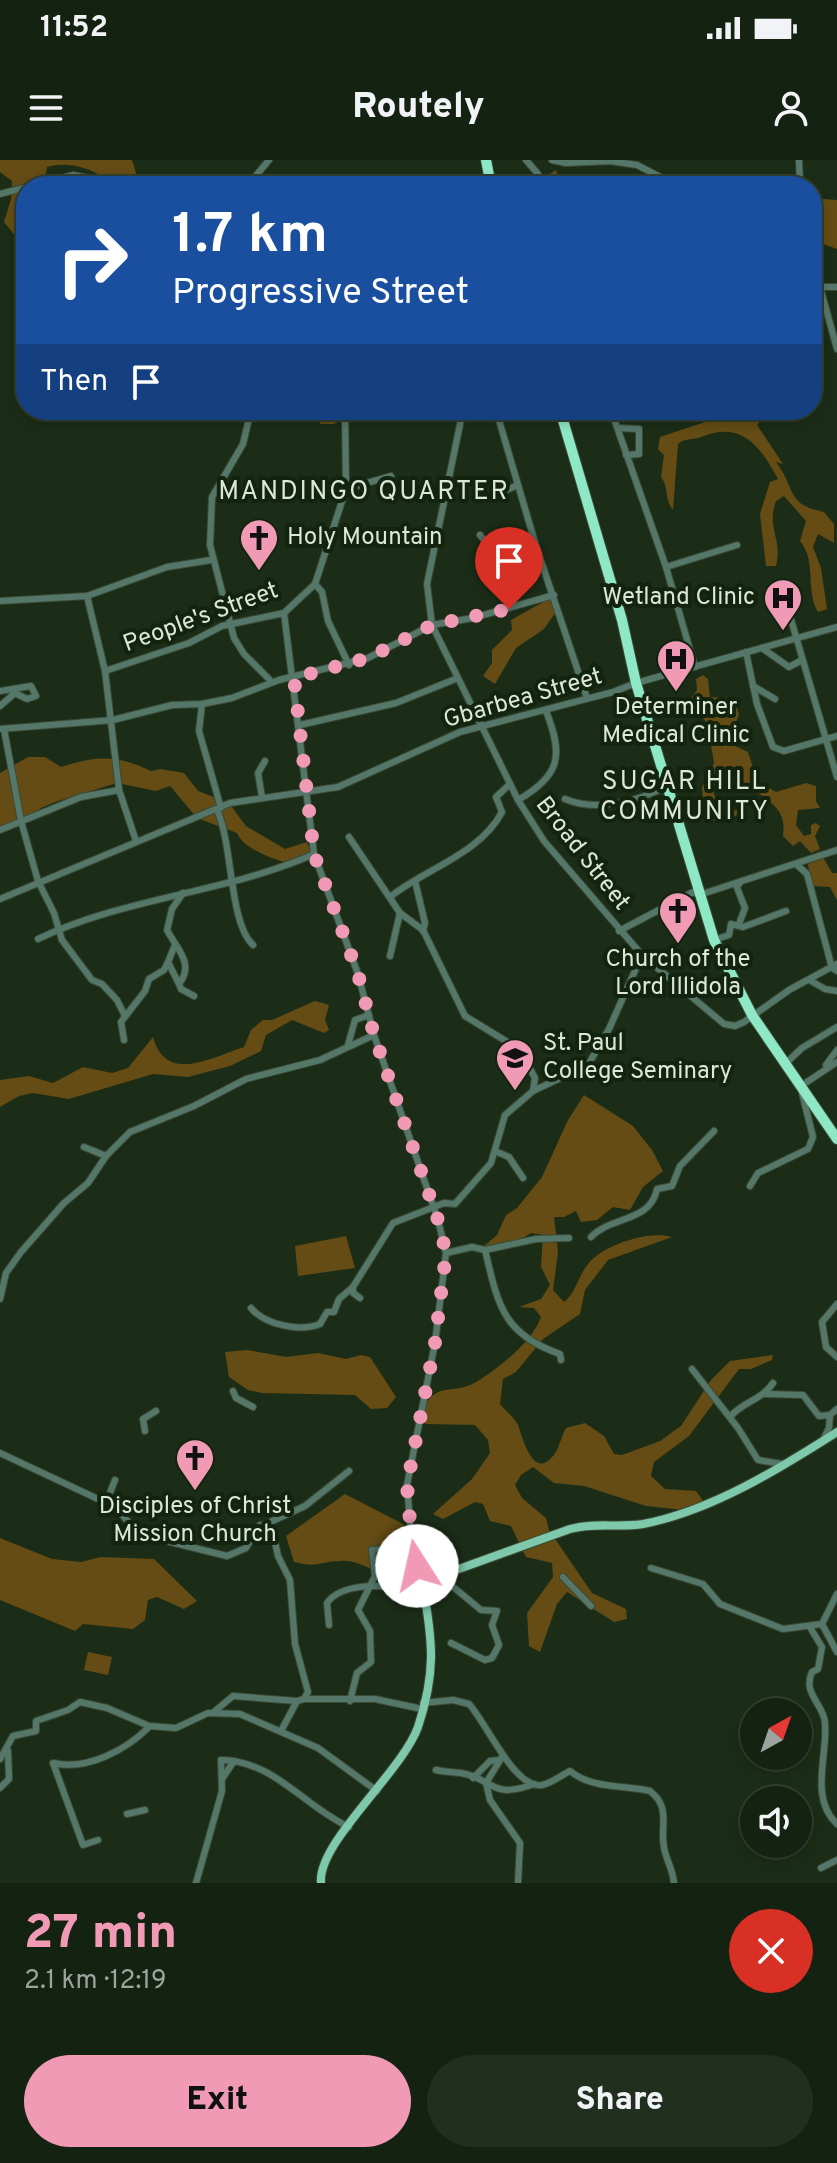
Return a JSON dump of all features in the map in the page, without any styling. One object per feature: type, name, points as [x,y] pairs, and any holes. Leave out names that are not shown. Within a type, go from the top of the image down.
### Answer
[{"type":"highway","points":[[563,420],[622,620],[636,683],[714,940],[752,1015],[785,1065],[803,1084],[836,1137]]},
{"type":"main road","points":[[321,1883],[323,1863],[411,1742],[434,1649],[423,1587],[440,1576],[588,1524],[643,1524],[673,1514],[786,1464],[837,1432]]},
{"type":"street","points":[[256,176],[269,160]]},
{"type":"street","points":[[526,160],[538,176]]},
{"type":"street","points":[[556,160],[637,165],[658,176]]},
{"type":"street","points":[[822,305],[837,349]]},
{"type":"street","points":[[249,420],[243,444],[212,497],[211,560],[233,623],[234,638],[244,654],[272,683]]},
{"type":"street","name":"People's Street","points":[[105,671],[233,623],[284,613],[315,584],[346,489],[345,420]]},
{"type":"street","name":"Broad Street","points":[[461,420],[429,571],[427,594],[432,625],[518,800],[544,841],[642,955],[724,1024],[735,1026],[752,1015]]},
{"type":"street","points":[[499,420],[536,546],[587,698]]},
{"type":"street","points":[[615,420],[666,567],[695,667]]},
{"type":"street","points":[[618,428],[639,429],[639,454],[626,455]]},
{"type":"street","points":[[346,489],[391,476]]},
{"type":"street","points":[[488,498],[518,485]]},
{"type":"street","points":[[480,535],[489,546],[512,557],[536,546]]},
{"type":"street","points":[[666,567],[737,545]]},
{"type":"street","points":[[0,601],[87,596],[167,567],[211,560]]},
{"type":"street","points":[[315,584],[322,592],[328,621],[349,665]]},
{"type":"street","points":[[125,1016],[108,989],[92,980],[84,965],[67,947],[38,881],[21,821],[2,729],[113,720],[172,705],[202,704],[349,665],[432,625],[485,615],[554,595]]},
{"type":"street","points":[[87,596],[105,671],[119,790],[136,841]]},
{"type":"street","points":[[785,599],[837,777]]},
{"type":"street","points":[[284,613],[283,626],[294,678],[314,854],[446,1253],[435,1343],[407,1485],[412,1546],[423,1587]]},
{"type":"street","name":"Gbarbea Street","points":[[0,899],[219,809],[262,797],[338,787],[400,762],[444,738],[837,627]]},
{"type":"street","points":[[762,648],[789,667],[802,660]]},
{"type":"street","points":[[746,652],[769,743],[777,751],[807,747],[837,736]]},
{"type":"street","points":[[300,725],[396,703],[458,678]]},
{"type":"street","points":[[0,691],[31,686],[36,696],[27,699],[15,693],[0,706]]},
{"type":"street","points":[[753,686],[775,699]]},
{"type":"street","points":[[202,704],[199,731],[204,740],[229,847],[232,881],[242,927],[253,945]]},
{"type":"street","points":[[518,800],[534,791],[554,771],[557,746],[546,711]]},
{"type":"street","points":[[262,797],[258,773],[265,761]]},
{"type":"street","points":[[390,897],[460,853],[494,825],[502,812],[496,797],[510,784]]},
{"type":"street","points":[[565,799],[583,807],[638,800],[668,785]]},
{"type":"street","points":[[0,830],[36,818],[81,797],[119,790]]},
{"type":"street","points":[[349,837],[400,913],[423,931],[465,1016],[517,1051],[532,1070],[533,1091]]},
{"type":"street","points":[[619,931],[693,892],[699,895],[837,850]]},
{"type":"street","points":[[38,939],[60,929],[232,881],[314,854]]},
{"type":"street","points":[[752,1015],[789,990],[835,968],[807,874],[796,864],[807,861]]},
{"type":"street","points":[[739,924],[745,908],[736,885],[750,879]]},
{"type":"street","points":[[415,881],[425,923],[423,931]]},
{"type":"street","points":[[179,984],[188,967],[167,930],[168,921],[183,893]]},
{"type":"street","points":[[714,940],[729,935],[730,925],[743,927],[786,911]]},
{"type":"street","points":[[390,956],[400,913]]},
{"type":"street","points":[[124,1040],[121,1022],[145,991],[149,979],[164,970],[175,945]]},
{"type":"street","points":[[251,1308],[267,1321],[311,1328],[320,1324],[327,1312],[334,1312],[339,1299],[353,1287],[393,1223],[433,1208],[455,1204],[497,1152],[501,1119],[533,1091],[588,1065],[609,1029],[642,955]]},
{"type":"street","points":[[168,962],[179,984],[194,996]]},
{"type":"street","points":[[811,981],[825,989],[837,991]]},
{"type":"street","points":[[348,1045],[355,1020],[369,1015]]},
{"type":"street","points":[[785,1065],[802,1048],[837,1027]]},
{"type":"street","points":[[0,1299],[6,1273],[21,1252],[64,1203],[88,1183],[106,1156],[137,1128],[194,1106],[246,1079],[320,1060],[374,1035]]},
{"type":"street","points":[[750,1186],[758,1173],[804,1153],[811,1143],[812,1132],[803,1084],[824,1067],[837,1050]]},
{"type":"street","points":[[824,1067],[837,1062]]},
{"type":"street","points":[[591,1237],[603,1226],[643,1212],[654,1201],[657,1189],[672,1186],[680,1166],[714,1131]]},
{"type":"street","points":[[84,1147],[106,1156]]},
{"type":"street","points":[[497,1152],[509,1157],[523,1178]]},
{"type":"street","points":[[446,1253],[472,1247],[485,1250],[536,1239],[569,1238]]},
{"type":"street","points":[[485,1250],[506,1320],[516,1331],[560,1354],[561,1360]]},
{"type":"street","points":[[353,1287],[353,1293],[360,1298]]},
{"type":"street","points":[[837,1304],[822,1322],[826,1347],[837,1357]]},
{"type":"street","points":[[692,1369],[730,1417],[758,1460],[786,1464]]},
{"type":"street","points":[[766,1394],[773,1383]]},
{"type":"street","points":[[233,1391],[236,1398],[253,1407]]},
{"type":"street","points":[[730,1417],[742,1406],[766,1394],[803,1395],[819,1416],[830,1415],[837,1409]]},
{"type":"street","points":[[145,1431],[143,1419],[156,1411]]},
{"type":"street","points":[[822,1443],[829,1428],[830,1415]]},
{"type":"street","points":[[0,1453],[21,1460],[88,1496],[108,1498],[130,1524],[150,1537],[227,1556],[246,1548],[260,1525],[305,1506],[349,1471]]},
{"type":"street","points":[[108,1498],[115,1480]]},
{"type":"street","points":[[266,1524],[273,1533],[278,1556],[290,1580],[295,1644],[307,1680],[300,1700],[281,1731]]},
{"type":"street","points":[[350,1701],[357,1673],[371,1662],[370,1631],[358,1610],[373,1586],[372,1550],[412,1546]]},
{"type":"street","points":[[651,1568],[703,1584],[720,1604],[764,1619],[779,1628],[805,1625],[811,1629],[822,1647],[818,1669],[812,1672],[809,1684],[825,1721],[823,1800],[827,1813],[837,1824]]},
{"type":"street","points":[[440,1576],[481,1610],[497,1611],[492,1625],[499,1645],[492,1658],[485,1660],[451,1643]]},
{"type":"street","points":[[563,1577],[591,1606]]},
{"type":"street","points":[[329,1625],[327,1603],[332,1595],[373,1586],[404,1592],[426,1604]]},
{"type":"street","points":[[811,1629],[822,1624],[837,1594]]},
{"type":"street","points":[[822,1624],[837,1652]]},
{"type":"street","points":[[0,1788],[9,1779],[8,1750],[13,1736],[36,1731],[36,1721],[68,1710],[80,1702],[107,1708],[149,1726],[176,1728],[213,1713],[233,1696],[300,1700],[375,1699],[422,1706],[453,1700],[469,1704],[496,1740],[501,1758],[513,1771],[534,1784]]},
{"type":"street","points":[[213,1713],[240,1714],[260,1725],[281,1731],[332,1757],[377,1791]]},
{"type":"street","points":[[98,1840],[83,1845],[53,1763],[75,1767],[130,1746],[149,1726]]},
{"type":"street","points":[[0,1759],[8,1750]]},
{"type":"street","points":[[473,1778],[490,1761],[501,1758]]},
{"type":"street","points":[[501,1758],[486,1784],[490,1800],[520,1843],[518,1883]]},
{"type":"street","points":[[196,1883],[222,1791],[221,1760],[262,1768],[332,1819],[349,1827]]},
{"type":"street","points":[[222,1779],[234,1761]]},
{"type":"street","points":[[436,1770],[473,1778],[493,1789],[511,1791],[534,1784],[542,1785],[570,1771],[578,1778],[602,1785],[650,1791],[664,1808],[665,1851],[674,1883]]},
{"type":"street","points":[[127,1814],[145,1810]]},
{"type":"street","points":[[821,1868],[837,1860]]},
{"type":"shaded area","points":[[0,160],[132,160],[136,173],[136,176],[102,176],[85,168],[62,165],[47,167],[46,176],[16,176],[16,237],[4,222],[11,199],[12,181],[0,172]]},
{"type":"shaded area","points":[[556,170],[557,174],[591,176],[547,176]]},
{"type":"shaded area","points":[[822,199],[837,200],[837,249],[822,244]]},
{"type":"shaded area","points":[[317,420],[341,420],[334,424],[321,424]]},
{"type":"shaded area","points":[[711,420],[761,420],[757,425],[783,464],[776,462],[797,500],[824,512],[834,524],[834,543],[818,534],[813,547],[821,568],[827,609],[818,612],[814,603],[808,557],[800,541],[806,521],[784,496],[776,501],[773,510],[778,549],[776,566],[766,566],[760,514],[770,482],[778,479],[757,447],[739,434],[728,432],[678,444],[673,510],[661,477],[664,455],[658,449],[660,437]]},
{"type":"shaded area","points":[[552,597],[556,612],[544,629],[516,648],[495,684],[483,676],[492,663],[492,650],[512,630],[511,620]]},
{"type":"shaded area","points":[[703,675],[708,679],[710,697],[734,698],[739,715],[731,733],[731,744],[748,752],[757,781],[776,792],[806,783],[816,786],[816,801],[820,808],[798,810],[796,825],[804,836],[811,834],[811,825],[816,823],[820,826],[815,836],[820,849],[811,853],[800,841],[793,846],[783,836],[782,817],[776,807],[738,780],[727,780],[712,787],[719,810],[724,814],[739,809],[743,812],[725,821],[712,821],[703,802],[702,788],[714,763],[710,739],[706,722],[690,700],[697,690],[696,679]]},
{"type":"shaded area","points":[[28,757],[45,757],[61,767],[107,758],[151,771],[160,769],[184,773],[198,791],[229,803],[246,826],[285,849],[307,842],[313,858],[288,863],[262,854],[240,839],[237,833],[197,818],[170,786],[156,791],[117,783],[55,802],[41,808],[32,817],[0,826],[0,773]]},
{"type":"shaded area","points":[[823,857],[832,873],[837,873],[837,900],[830,887],[811,886],[808,864]]},
{"type":"shaded area","points":[[315,1001],[329,1005],[325,1020],[329,1030],[324,1033],[292,1020],[266,1035],[261,1051],[230,1066],[188,1077],[153,1074],[69,1099],[33,1093],[19,1096],[0,1107],[0,1080],[29,1076],[53,1083],[83,1067],[112,1073],[128,1068],[153,1037],[159,1051],[168,1060],[179,1064],[204,1061],[244,1047],[251,1030],[263,1020],[272,1020]]},
{"type":"shaded area","points":[[584,1095],[633,1126],[652,1150],[663,1171],[643,1187],[630,1210],[613,1207],[597,1220],[581,1222],[576,1211],[564,1217],[554,1217],[558,1252],[553,1290],[564,1302],[588,1264],[615,1245],[639,1237],[672,1237],[608,1260],[585,1290],[580,1314],[543,1339],[516,1372],[503,1379],[500,1404],[517,1423],[533,1459],[545,1463],[555,1453],[566,1428],[585,1423],[604,1436],[614,1454],[622,1455],[660,1441],[681,1426],[711,1380],[730,1361],[773,1355],[772,1360],[751,1369],[739,1369],[689,1436],[654,1462],[651,1476],[665,1489],[696,1491],[704,1502],[684,1510],[646,1506],[584,1486],[554,1483],[533,1467],[521,1475],[515,1485],[522,1498],[546,1518],[549,1530],[592,1593],[626,1609],[627,1619],[614,1622],[567,1592],[557,1604],[540,1652],[529,1646],[527,1613],[553,1577],[552,1563],[526,1557],[511,1526],[490,1521],[483,1504],[475,1502],[443,1519],[433,1514],[472,1479],[490,1453],[488,1440],[475,1425],[426,1424],[417,1419],[438,1392],[470,1385],[498,1367],[516,1352],[537,1326],[541,1317],[534,1308],[519,1307],[541,1299],[550,1285],[541,1267],[543,1235],[531,1233],[505,1249],[484,1246],[497,1235],[506,1215],[517,1208],[542,1177],[568,1120]]},
{"type":"shaded area","points":[[346,1236],[355,1268],[298,1276],[295,1246]]},
{"type":"shaded area","points":[[247,1350],[286,1357],[318,1353],[346,1359],[361,1355],[370,1357],[396,1397],[387,1408],[371,1409],[355,1395],[248,1390],[229,1377],[225,1352]]},
{"type":"shaded area","points":[[345,1494],[403,1524],[406,1554],[389,1579],[352,1562],[313,1565],[294,1562],[286,1536]]},
{"type":"shaded area","points":[[0,1538],[52,1559],[81,1562],[101,1557],[154,1559],[197,1601],[184,1609],[157,1597],[148,1600],[145,1620],[133,1629],[83,1624],[75,1631],[0,1600]]},
{"type":"shaded area","points":[[88,1652],[112,1657],[108,1675],[84,1670]]},
{"type":"place","name":"Holy Mountain","points":[[259,572]]},
{"type":"place","name":"Wetland Clinic","points":[[783,632]]},
{"type":"place","name":"Determiner Medical Clinic","points":[[676,693]]},
{"type":"place","name":"Church of the Lord Illidola","points":[[678,945]]},
{"type":"place","name":"St. Paul College Seminary","points":[[515,1092]]},
{"type":"place","name":"Disciples of Christ Mission Church","points":[[195,1492]]},
{"type":"district","name":"MANDINGO QUARTER","points":[[364,492]]},
{"type":"district","name":"SUGAR HILL COMMUNITY","points":[[685,797]]},
{"type":"route","points":[[417,1566],[412,1546],[407,1485],[446,1275],[444,1238],[374,1035],[358,974],[314,854],[294,678],[368,658],[432,625],[509,609]]}]
